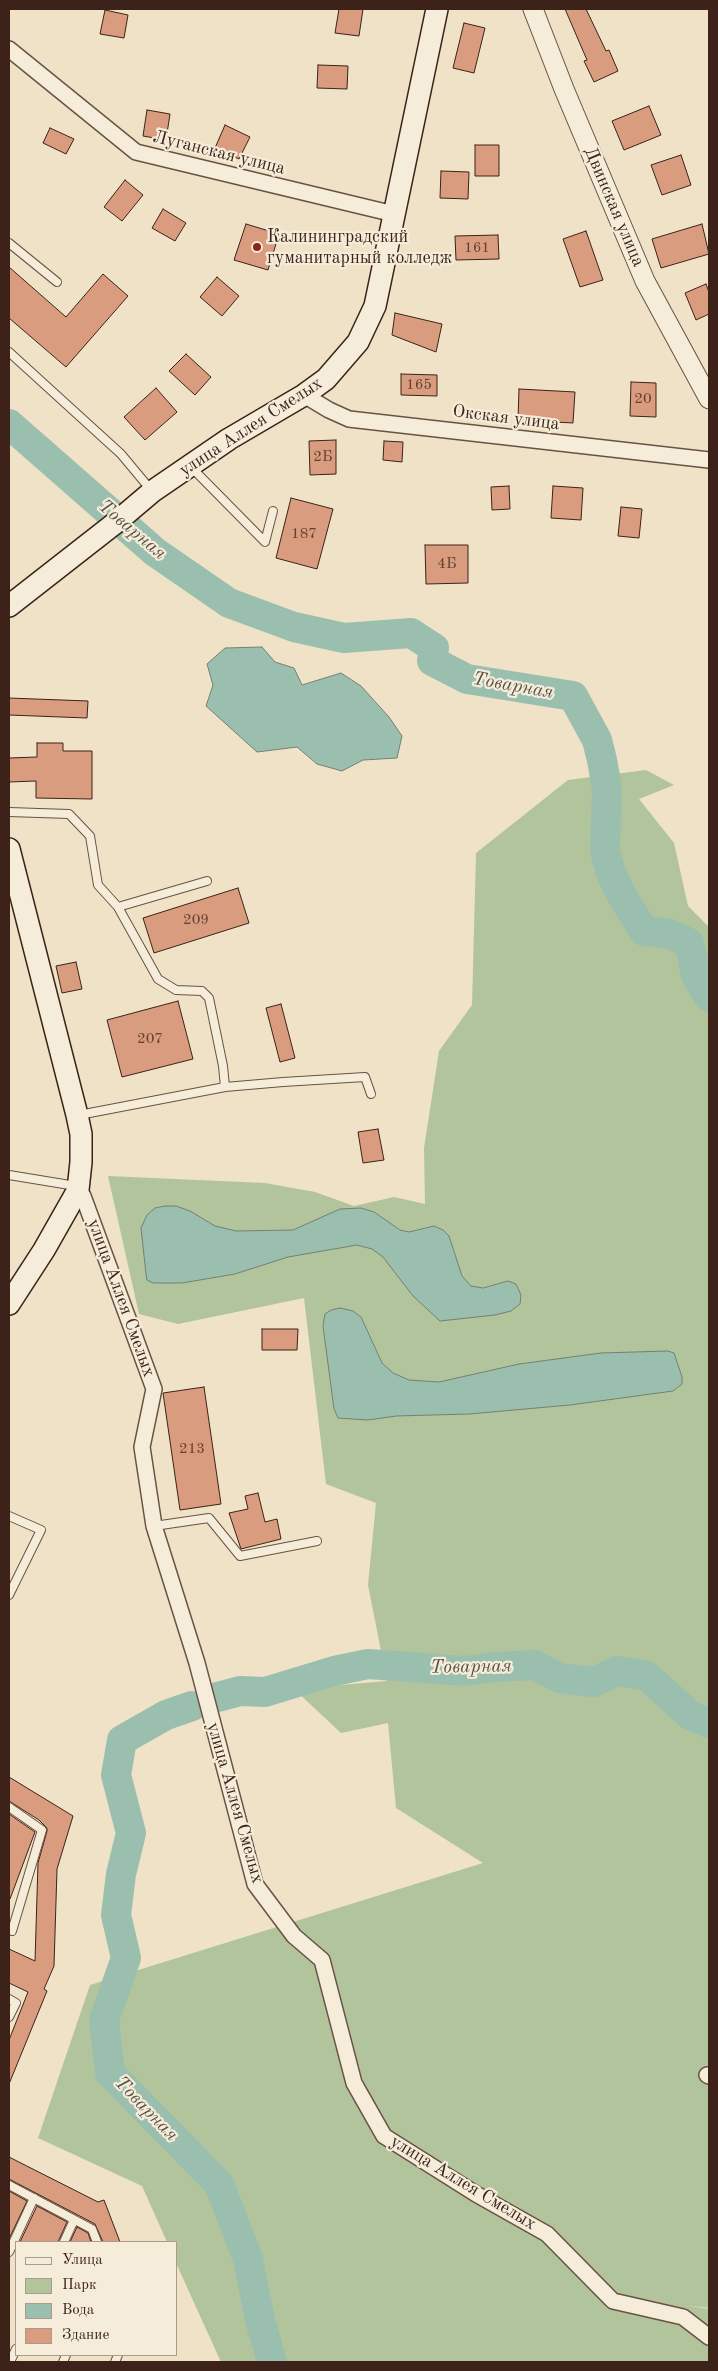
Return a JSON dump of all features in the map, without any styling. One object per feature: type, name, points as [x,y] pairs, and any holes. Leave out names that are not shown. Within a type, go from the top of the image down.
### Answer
[{"type":"main road","name":"улица Аллея Смелых","points":[[9,606],[152,491],[229,439],[304,395],[326,379],[358,342],[375,306],[437,9]]},
{"type":"main road","name":"улица Аллея Смелых","points":[[9,849],[12,874],[81,1134],[78,1188],[44,1250],[9,1304]]},
{"type":"street","name":"Двинская улица","points":[[533,9],[564,89],[645,281],[709,398]]},
{"type":"street","name":"Луганская улица","points":[[9,49],[136,152],[394,214]]},
{"type":"street","name":"Окская улица","points":[[304,395],[328,410],[349,419],[709,460]]},
{"type":"street","name":"улица Аллея Смелых","points":[[78,1188],[83,1196],[154,1388],[142,1447],[154,1526],[197,1663],[255,1884],[294,1936],[322,1960],[354,2083],[384,2136],[476,2194],[548,2234],[613,2300],[684,2317],[709,2337]]},
{"type":"lane","points":[[9,242],[57,282]]},
{"type":"lane","points":[[9,352],[121,454],[152,491]]},
{"type":"lane","points":[[190,466],[265,542],[273,511]]},
{"type":"lane","points":[[9,812],[69,814],[90,836],[98,885],[118,906],[158,979],[176,990],[202,991],[209,998],[223,1066],[225,1087]]},
{"type":"lane","points":[[118,906],[207,881]]},
{"type":"lane","points":[[77,1115],[225,1087],[365,1077],[371,1094]]},
{"type":"lane","points":[[9,1175],[78,1188]]},
{"type":"lane","points":[[9,1516],[41,1530],[9,1595]]},
{"type":"lane","points":[[154,1526],[208,1518],[240,1556],[317,1541]]},
{"type":"lane","points":[[9,1807],[42,1830],[12,1930],[9,1929]]},
{"type":"lane","points":[[9,1999],[16,2003],[9,2017]]},
{"type":"lane","points":[[9,2185],[92,2229],[97,2241]]},
{"type":"lane","points":[[9,2252],[34,2198]]},
{"type":"lane","points":[[64,2241],[74,2220]]},
{"type":"green space","points":[[646,770],[674,785],[639,799],[674,843],[688,906],[709,927],[709,2308],[685,2305],[709,2309],[709,2362],[221,2362],[178,2267],[178,2241],[167,2241],[142,2186],[38,2138],[90,1985],[483,1863],[396,1808],[388,1723],[341,1733],[294,1689],[387,1681],[368,1585],[376,1503],[326,1484],[304,1298],[178,1324],[139,1314],[108,1176],[265,1183],[315,1192],[354,1206],[394,1197],[425,1204],[424,1148],[439,1051],[472,1005],[476,853],[568,780]]},
{"type":"water","points":[[262,647],[275,662],[294,668],[302,685],[341,673],[361,686],[389,717],[402,736],[397,758],[363,760],[342,771],[317,764],[297,747],[257,752],[206,706],[213,685],[207,664],[225,648]]},
{"type":"water","points":[[176,1206],[190,1211],[215,1226],[236,1231],[293,1230],[340,1209],[361,1208],[374,1212],[400,1230],[409,1232],[434,1226],[443,1230],[449,1236],[462,1276],[471,1286],[483,1288],[508,1281],[516,1284],[521,1295],[520,1304],[511,1311],[495,1315],[440,1321],[413,1296],[383,1257],[372,1249],[357,1245],[288,1257],[235,1274],[182,1283],[153,1283],[147,1280],[141,1228],[147,1215],[155,1208]]},
{"type":"water","points":[[340,1308],[353,1311],[361,1317],[382,1363],[393,1373],[409,1380],[439,1382],[519,1364],[601,1353],[668,1351],[674,1353],[682,1377],[682,1384],[673,1391],[570,1405],[469,1414],[396,1416],[368,1420],[338,1418],[334,1409],[323,1326],[325,1314]]},
{"type":"building","points":[[339,9],[363,9],[359,36],[335,33]]},
{"type":"building","points":[[565,9],[586,9],[606,51],[609,50],[618,71],[594,82],[584,61],[587,60]]},
{"type":"building","points":[[105,10],[128,15],[124,38],[100,34]]},
{"type":"building","points":[[464,23],[485,28],[474,73],[453,68]]},
{"type":"building","points":[[318,65],[348,66],[347,89],[317,88]]},
{"type":"building","points":[[649,106],[661,135],[624,150],[612,121]]},
{"type":"building","points":[[147,110],[170,114],[166,140],[143,136]]},
{"type":"building","points":[[225,125],[250,137],[239,159],[215,148]]},
{"type":"building","points":[[50,128],[74,139],[66,154],[43,143]]},
{"type":"building","points":[[475,145],[499,145],[499,176],[475,176]]},
{"type":"building","points":[[681,155],[691,185],[662,195],[651,165]]},
{"type":"building","points":[[441,171],[469,172],[468,199],[440,198]]},
{"type":"building","points":[[125,180],[143,195],[122,221],[104,207]]},
{"type":"building","points":[[163,209],[186,223],[175,241],[152,228]]},
{"type":"building","name":"Калининградский гуманитарный колледж","points":[[246,224],[279,234],[268,270],[234,260]]},
{"type":"building","points":[[702,224],[709,254],[661,268],[652,239]]},
{"type":"building","points":[[586,231],[603,280],[580,287],[563,239]]},
{"type":"building","points":[[498,235],[499,259],[456,260],[455,236]]},
{"type":"building","points":[[9,267],[66,317],[103,274],[128,296],[66,367],[9,318]]},
{"type":"building","points":[[217,277],[239,296],[222,316],[200,297]]},
{"type":"building","points":[[706,284],[709,292],[709,314],[696,320],[685,293]]},
{"type":"building","points":[[395,313],[442,324],[436,352],[392,335]]},
{"type":"building","points":[[186,354],[211,377],[195,395],[169,371]]},
{"type":"building","points":[[401,374],[437,375],[437,396],[401,395]]},
{"type":"building","points":[[631,382],[656,383],[656,417],[630,416]]},
{"type":"building","points":[[156,388],[177,412],[145,440],[124,417]]},
{"type":"building","points":[[519,389],[575,392],[573,423],[518,420]]},
{"type":"building","points":[[336,440],[336,474],[310,475],[309,441]]},
{"type":"building","points":[[384,441],[403,442],[402,462],[383,460]]},
{"type":"building","points":[[509,486],[510,509],[492,510],[491,487]]},
{"type":"building","points":[[553,486],[583,488],[581,520],[551,518]]},
{"type":"building","points":[[291,498],[333,509],[317,569],[276,558]]},
{"type":"building","points":[[621,507],[642,509],[639,538],[618,536]]},
{"type":"building","points":[[425,545],[468,545],[468,583],[426,584]]},
{"type":"building","points":[[9,698],[88,701],[87,718],[9,715]]},
{"type":"building","points":[[37,743],[63,743],[63,751],[92,751],[92,799],[36,798],[36,781],[9,782],[9,758],[37,757]]},
{"type":"building","points":[[238,888],[249,923],[154,953],[143,918]]},
{"type":"building","points":[[76,962],[82,989],[62,993],[56,966]]},
{"type":"building","points":[[178,1001],[193,1059],[122,1077],[107,1020]]},
{"type":"building","points":[[281,1004],[295,1058],[280,1062],[266,1008]]},
{"type":"building","points":[[378,1129],[384,1160],[363,1163],[358,1132]]},
{"type":"building","points":[[262,1329],[298,1329],[297,1350],[262,1350]]},
{"type":"building","points":[[204,1387],[221,1504],[180,1510],[163,1393]]},
{"type":"building","points":[[258,1493],[265,1522],[277,1519],[281,1539],[241,1549],[229,1513],[248,1509],[245,1496]]},
{"type":"building","points":[[9,1777],[73,1816],[57,1869],[54,1966],[44,1989],[47,1991],[9,2084],[9,2040],[28,1992],[9,1983],[9,1949],[35,1961],[38,1863],[47,1828],[39,1820],[9,1801]]},
{"type":"building","points":[[9,1814],[35,1832],[10,1899],[9,1899]]},
{"type":"building","points":[[9,2157],[98,2202],[104,2200],[120,2241],[103,2241],[95,2224],[9,2179]]},
{"type":"building","points":[[9,2191],[27,2201],[9,2239]]},
{"type":"building","points":[[37,2206],[67,2222],[58,2241],[20,2241]]},
{"type":"building","points":[[77,2227],[88,2233],[91,2241],[70,2241]]},
{"type":"waterway","name":"Товарная","points":[[9,424],[155,552],[229,603],[294,627],[344,638],[411,633],[434,648],[432,661],[467,679],[573,696],[597,740],[602,760],[607,788],[605,851],[611,873],[622,896],[644,931],[670,934],[689,943],[696,975],[709,997]]},
{"type":"waterway","name":"Товарная","points":[[214,1698],[240,1691],[265,1692],[334,1671],[368,1664],[465,1671],[494,1667],[535,1665],[559,1678],[593,1682],[618,1671],[647,1676],[691,1716],[709,1723]]},
{"type":"waterway","name":"Товарная","points":[[192,1706],[166,1715],[122,1740],[116,1775],[131,1833],[121,1874],[116,1915],[126,1958],[104,2020],[110,2073],[219,2184],[248,2259],[260,2320],[272,2362]]},
{"type":"place","name":"Калининградский гуманитарный колледж","points":[[257,247]]}]
